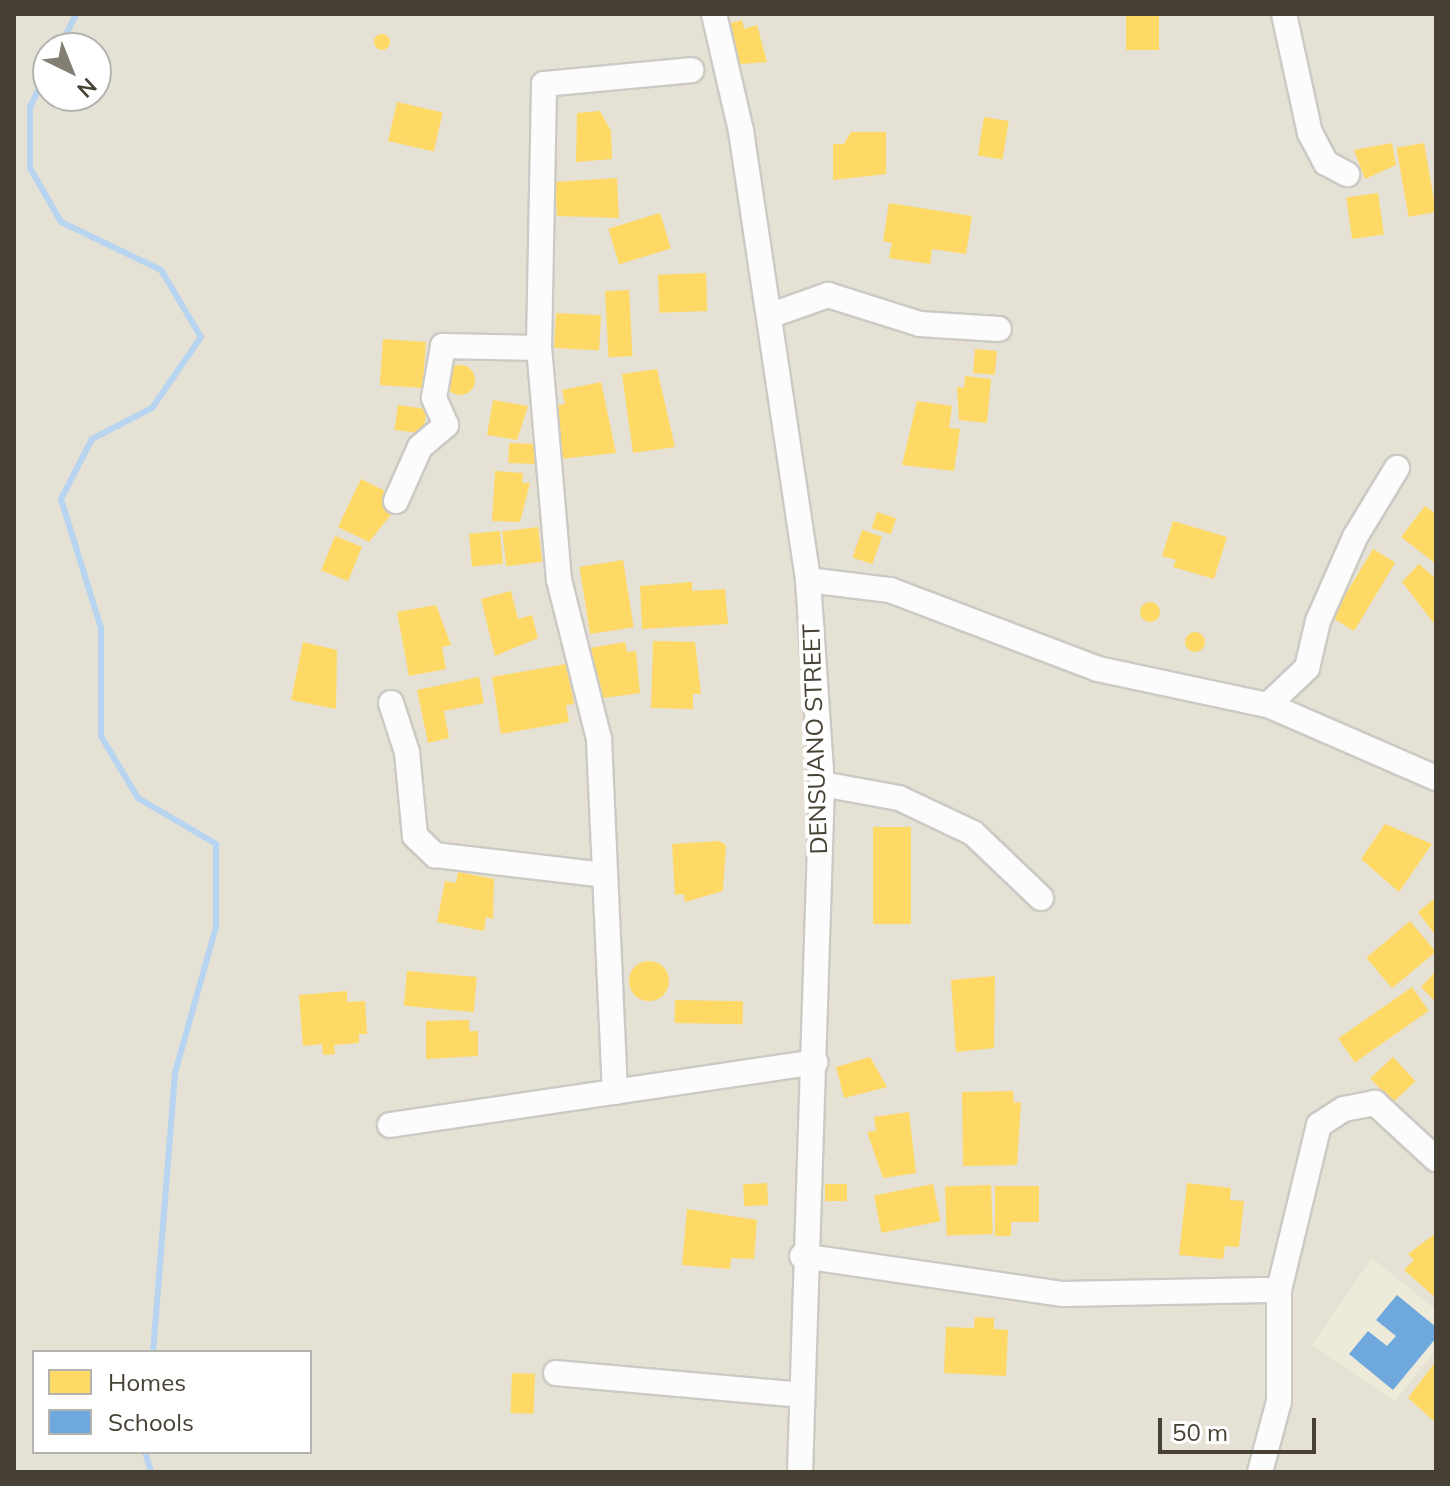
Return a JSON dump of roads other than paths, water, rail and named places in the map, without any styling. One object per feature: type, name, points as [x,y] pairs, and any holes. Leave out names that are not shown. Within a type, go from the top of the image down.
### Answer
[{"type":"street","name":"DENSUANO STREET","points":[[714,14],[769,316],[808,580],[822,784],[815,1062],[802,1256],[800,1472]]},
{"type":"street","points":[[1284,14],[1310,133],[1326,163],[1347,174]]},
{"type":"street","points":[[615,1092],[599,739],[559,580],[539,348],[544,84],[691,70]]},
{"type":"street","points":[[769,316],[828,295],[920,324],[999,329]]},
{"type":"street","points":[[396,501],[420,447],[446,425],[434,398],[443,346],[539,348]]},
{"type":"street","points":[[1268,705],[1307,668],[1318,621],[1355,537],[1397,468]]},
{"type":"street","points":[[808,580],[890,590],[1098,669],[1268,705],[1436,778]]},
{"type":"street","points":[[391,703],[407,752],[415,836],[435,855],[605,875]]},
{"type":"street","points":[[822,784],[899,798],[973,833],[1041,898]]},
{"type":"street","points":[[390,1125],[815,1062]]},
{"type":"street","points":[[1260,1472],[1279,1401],[1279,1290],[1319,1125],[1344,1109],[1375,1103],[1436,1159]]},
{"type":"street","points":[[802,1256],[1063,1294],[1279,1290]]},
{"type":"street","points":[[556,1373],[802,1395]]},
{"type":"waterway","points":[[67,32],[76,14]]},
{"type":"waterway","points":[[32,103],[30,168],[61,222],[161,270],[201,337],[152,408],[92,439],[61,499],[101,628],[101,736],[138,798],[216,844],[216,927],[175,1073],[153,1350]]},
{"type":"waterway","points":[[146,1454],[151,1472]]}]
